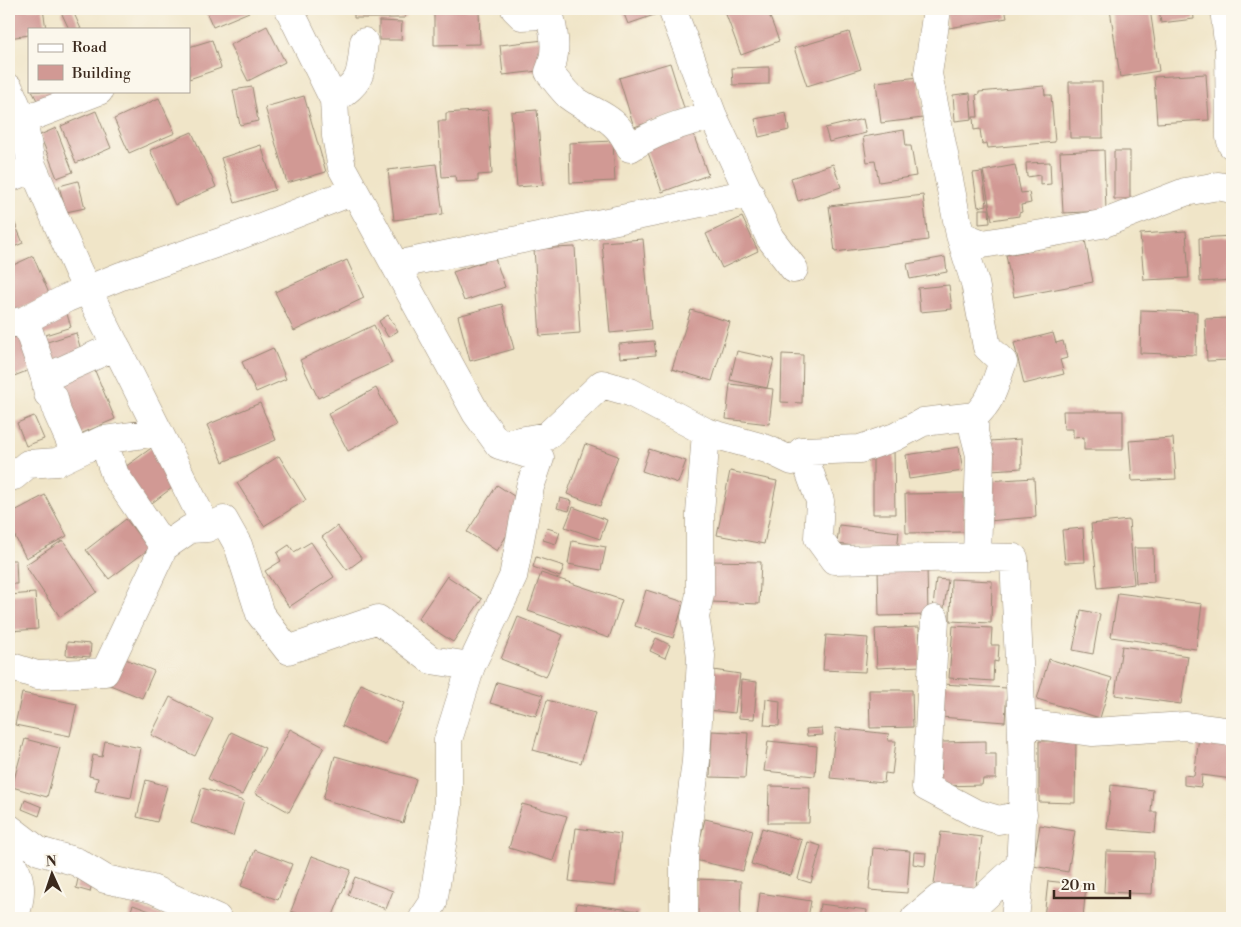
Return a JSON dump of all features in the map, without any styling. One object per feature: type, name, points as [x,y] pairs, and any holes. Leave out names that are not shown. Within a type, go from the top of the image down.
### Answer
[{"type":"street","points":[[289,9],[334,100],[336,136],[341,160],[354,190],[463,392],[499,445],[540,458],[530,487],[513,577],[471,666],[448,740],[448,806],[433,903],[423,918]]},
{"type":"street","points":[[515,9],[522,16],[543,15],[551,20],[555,59],[549,72],[569,96],[612,121],[624,133],[630,148],[648,136],[684,121],[713,116]]},
{"type":"street","points":[[672,9],[713,116],[770,238],[794,269]]},
{"type":"street","points":[[499,445],[546,436],[602,384],[630,392],[706,432],[767,449],[792,461],[802,450],[860,449],[895,437],[923,422],[975,416],[988,404],[1004,362],[988,347],[975,283],[960,235],[947,160],[928,74],[937,9]]},
{"type":"street","points":[[1224,9],[1230,50],[1230,137],[1232,145]]},
{"type":"street","points":[[334,100],[353,87],[360,73],[364,42]]},
{"type":"street","points":[[9,88],[23,120],[31,163],[116,346],[207,528]]},
{"type":"street","points":[[23,120],[96,92]]},
{"type":"street","points":[[9,178],[24,172],[31,163]]},
{"type":"street","points":[[960,235],[983,244],[1102,224],[1185,192],[1218,186],[1232,189]]},
{"type":"street","points":[[75,452],[57,412],[54,398],[48,394],[45,378],[17,322],[66,298],[121,276],[238,236],[354,190]]},
{"type":"street","points":[[395,265],[750,193]]},
{"type":"street","points":[[45,378],[116,346]]},
{"type":"street","points":[[975,416],[974,432],[980,455],[977,557]]},
{"type":"street","points":[[9,477],[14,476],[28,464],[57,462],[103,440],[159,432]]},
{"type":"street","points":[[684,918],[684,856],[696,761],[701,656],[695,617],[700,594],[700,514],[706,432]]},
{"type":"street","points":[[103,440],[115,475],[164,547]]},
{"type":"street","points":[[802,450],[820,501],[818,538],[834,560],[1014,558],[1022,723],[1021,864],[1014,918]]},
{"type":"street","points":[[9,666],[37,675],[105,672],[164,547],[190,528],[207,528],[224,520],[238,545],[260,614],[288,650],[378,619],[431,660],[471,666]]},
{"type":"street","points":[[935,619],[926,787],[983,815],[1000,820],[1022,814]]},
{"type":"street","points":[[1022,723],[1093,732],[1185,726],[1232,732]]},
{"type":"street","points":[[9,828],[39,851],[77,862],[105,878],[152,889],[217,918]]},
{"type":"street","points":[[9,860],[15,868],[20,884],[20,904],[14,918]]},
{"type":"street","points":[[915,918],[939,898],[979,902],[1021,864]]},
{"type":"building","points":[[9,9],[43,9],[46,28],[28,28],[28,35],[9,38]]},
{"type":"building","points":[[72,9],[81,28],[69,28],[61,12]]},
{"type":"building","points":[[205,9],[248,9],[249,12],[213,27]]},
{"type":"building","points":[[354,9],[406,9],[405,18],[354,18]]},
{"type":"building","points":[[434,9],[479,9],[480,44],[434,45]]},
{"type":"building","points":[[622,9],[659,9],[660,13],[628,24]]},
{"type":"building","points":[[724,9],[767,9],[779,41],[741,55]]},
{"type":"building","points":[[945,9],[1005,9],[1007,18],[949,28]]},
{"type":"building","points":[[1110,9],[1150,9],[1159,71],[1120,77]]},
{"type":"building","points":[[1159,9],[1193,9],[1194,19],[1161,23]]},
{"type":"building","points":[[379,21],[402,22],[401,40],[379,40]]},
{"type":"building","points":[[267,26],[285,62],[248,81],[230,45]]},
{"type":"building","points":[[849,32],[861,69],[807,86],[794,48]]},
{"type":"building","points":[[212,40],[221,68],[190,79],[190,47]]},
{"type":"building","points":[[544,40],[547,70],[503,75],[500,45]]},
{"type":"building","points":[[670,63],[685,111],[634,127],[619,78]]},
{"type":"building","points":[[769,67],[769,84],[733,85],[732,68]]},
{"type":"building","points":[[1206,74],[1209,120],[1157,123],[1154,77]]},
{"type":"building","points":[[919,77],[923,118],[881,123],[876,82]]},
{"type":"building","points":[[1069,82],[1102,82],[1103,138],[1070,138]]},
{"type":"building","points":[[1044,86],[1045,95],[1051,95],[1055,142],[988,148],[987,143],[982,144],[980,129],[974,130],[973,117],[978,117],[976,95],[979,92]]},
{"type":"building","points":[[252,87],[258,121],[240,125],[233,90]]},
{"type":"building","points":[[33,92],[62,92],[39,104]]},
{"type":"building","points":[[970,93],[972,119],[955,121],[953,95]]},
{"type":"building","points":[[304,96],[326,172],[287,183],[265,107]]},
{"type":"building","points":[[159,98],[175,133],[129,153],[114,119]]},
{"type":"building","points":[[488,110],[492,174],[478,175],[478,181],[456,182],[455,176],[442,177],[438,121],[446,121],[446,113]]},
{"type":"building","points":[[537,110],[543,185],[517,187],[511,112]]},
{"type":"building","points":[[96,111],[111,148],[76,163],[61,126]]},
{"type":"building","points":[[786,113],[789,130],[759,137],[755,119]]},
{"type":"building","points":[[863,119],[866,133],[829,142],[825,128]]},
{"type":"building","points":[[56,128],[73,172],[57,178],[40,135]]},
{"type":"building","points":[[691,128],[708,175],[662,192],[645,144]]},
{"type":"building","points":[[904,130],[906,146],[911,146],[916,176],[879,182],[875,161],[867,162],[863,137]]},
{"type":"building","points":[[192,132],[216,187],[175,205],[150,150]]},
{"type":"building","points":[[613,141],[615,181],[570,183],[569,143]]},
{"type":"building","points":[[261,145],[275,190],[235,203],[221,158]]},
{"type":"building","points":[[1104,150],[1106,211],[1063,213],[1060,152]]},
{"type":"building","points":[[1114,151],[1130,151],[1130,199],[1114,199]]},
{"type":"building","points":[[1050,162],[1051,184],[1040,185],[1040,175],[1027,177],[1026,163]]},
{"type":"building","points":[[436,164],[443,214],[394,220],[388,170]]},
{"type":"building","points":[[833,164],[841,187],[798,201],[791,178]]},
{"type":"building","points":[[1015,165],[1021,193],[1029,192],[1031,203],[1021,205],[1022,212],[1019,213],[1019,216],[992,220],[983,171]]},
{"type":"building","points":[[982,172],[987,205],[978,207],[973,173]]},
{"type":"building","points":[[78,181],[85,208],[66,212],[59,186]]},
{"type":"building","points":[[923,195],[928,240],[835,252],[829,206]]},
{"type":"building","points":[[9,209],[23,243],[9,249]]},
{"type":"building","points":[[979,209],[989,209],[990,223],[979,224]]},
{"type":"building","points":[[742,217],[758,251],[722,268],[706,234]]},
{"type":"building","points":[[1186,231],[1189,278],[1144,280],[1140,234]]},
{"type":"building","points":[[1232,236],[1232,280],[1200,282],[1199,238]]},
{"type":"building","points":[[643,239],[651,329],[610,333],[602,242]]},
{"type":"building","points":[[1085,240],[1093,282],[1014,297],[1006,255]]},
{"type":"building","points":[[575,247],[580,333],[540,336],[534,249]]},
{"type":"building","points":[[33,256],[50,296],[9,314],[9,267]]},
{"type":"building","points":[[945,257],[947,272],[910,279],[907,264]]},
{"type":"building","points":[[495,258],[505,287],[464,301],[453,272]]},
{"type":"building","points":[[347,260],[364,298],[294,331],[275,292]]},
{"type":"building","points":[[949,285],[952,309],[920,312],[918,288]]},
{"type":"building","points":[[502,304],[514,349],[470,361],[458,316]]},
{"type":"building","points":[[691,310],[730,322],[712,381],[672,369]]},
{"type":"building","points":[[1141,310],[1197,312],[1196,355],[1140,353]]},
{"type":"building","points":[[66,311],[71,327],[39,337],[34,321]]},
{"type":"building","points":[[388,315],[398,331],[388,337],[379,321]]},
{"type":"building","points":[[1232,318],[1232,360],[1207,361],[1205,319]]},
{"type":"building","points":[[374,325],[392,363],[318,398],[300,360]]},
{"type":"building","points":[[21,326],[37,367],[9,378],[9,331]]},
{"type":"building","points":[[76,333],[83,357],[48,368],[41,344]]},
{"type":"building","points":[[1053,333],[1056,343],[1063,341],[1067,358],[1060,360],[1064,374],[1024,384],[1014,343]]},
{"type":"building","points":[[654,341],[656,355],[620,358],[619,344]]},
{"type":"building","points":[[273,348],[286,379],[256,392],[242,362]]},
{"type":"building","points":[[737,351],[774,359],[767,388],[730,380]]},
{"type":"building","points":[[782,354],[803,355],[802,403],[781,402]]},
{"type":"building","points":[[93,366],[115,419],[78,435],[55,382]]},
{"type":"building","points":[[730,384],[773,389],[769,424],[726,419]]},
{"type":"building","points":[[376,388],[396,425],[348,451],[328,414]]},
{"type":"building","points":[[260,403],[276,440],[223,462],[207,425]]},
{"type":"building","points":[[1063,411],[1123,411],[1123,450],[1084,450],[1084,437],[1073,438],[1073,429],[1064,429]]},
{"type":"building","points":[[34,416],[44,439],[26,446],[17,423]]},
{"type":"building","points":[[1173,438],[1176,479],[1132,481],[1129,441]]},
{"type":"building","points":[[1021,439],[1022,468],[991,470],[990,441]]},
{"type":"building","points":[[585,444],[618,456],[600,506],[567,494]]},
{"type":"building","points":[[154,446],[181,481],[144,509],[117,473]]},
{"type":"building","points":[[959,447],[963,471],[909,479],[906,455]]},
{"type":"building","points":[[649,449],[686,461],[678,483],[642,471]]},
{"type":"building","points":[[873,450],[894,450],[895,514],[873,514]]},
{"type":"building","points":[[279,456],[306,500],[264,526],[237,483]]},
{"type":"building","points":[[730,471],[777,481],[764,544],[717,535]]},
{"type":"building","points":[[1034,478],[1036,517],[988,521],[986,481]]},
{"type":"building","points":[[497,485],[526,504],[497,551],[467,532]]},
{"type":"building","points":[[964,493],[965,532],[906,533],[905,494]]},
{"type":"building","points":[[45,495],[67,536],[26,558],[9,525],[9,514]]},
{"type":"building","points":[[560,498],[572,501],[569,511],[557,508]]},
{"type":"building","points":[[573,507],[607,520],[600,539],[565,527]]},
{"type":"building","points":[[126,519],[149,549],[109,579],[86,550]]},
{"type":"building","points":[[1129,520],[1134,584],[1098,588],[1091,524]]},
{"type":"building","points":[[839,525],[899,532],[897,551],[837,544]]},
{"type":"building","points":[[337,526],[362,559],[347,570],[322,537]]},
{"type":"building","points":[[547,528],[560,532],[556,544],[543,540]]},
{"type":"building","points":[[1083,528],[1085,562],[1065,563],[1062,530]]},
{"type":"building","points":[[63,540],[97,592],[60,617],[25,565]]},
{"type":"building","points":[[572,541],[606,547],[601,570],[568,564]]},
{"type":"building","points":[[311,542],[334,577],[289,607],[265,571],[281,561],[277,553],[289,545],[294,552]]},
{"type":"building","points":[[1134,548],[1153,548],[1154,582],[1136,583]]},
{"type":"building","points":[[536,557],[564,566],[560,577],[533,567]]},
{"type":"building","points":[[9,560],[16,560],[17,584],[9,584]]},
{"type":"building","points":[[712,561],[761,562],[759,604],[711,602]]},
{"type":"building","points":[[927,567],[928,615],[879,616],[878,568]]},
{"type":"building","points":[[541,573],[622,600],[609,638],[528,611]]},
{"type":"building","points":[[447,576],[482,599],[453,642],[418,619]]},
{"type":"building","points":[[936,579],[948,580],[944,608],[933,607]]},
{"type":"building","points":[[951,579],[992,581],[991,623],[950,621]]},
{"type":"building","points":[[646,590],[684,602],[673,638],[635,626]]},
{"type":"building","points":[[35,593],[38,629],[9,631],[9,595]]},
{"type":"building","points":[[1118,593],[1202,604],[1196,649],[1111,637]]},
{"type":"building","points":[[1081,610],[1100,614],[1093,654],[1073,650]]},
{"type":"building","points":[[518,617],[563,635],[546,677],[501,659]]},
{"type":"building","points":[[953,626],[992,628],[991,645],[999,645],[998,662],[994,661],[993,681],[949,678]]},
{"type":"building","points":[[919,627],[921,666],[877,668],[875,629]]},
{"type":"building","points":[[826,635],[868,638],[865,672],[823,670]]},
{"type":"building","points":[[656,638],[670,645],[665,658],[650,651]]},
{"type":"building","points":[[67,642],[91,644],[90,657],[66,655]]},
{"type":"building","points":[[1122,646],[1188,656],[1181,704],[1115,695]]},
{"type":"building","points":[[121,657],[154,671],[142,698],[110,685]]},
{"type":"building","points":[[1049,659],[1112,678],[1100,718],[1037,699]]},
{"type":"building","points":[[713,670],[740,674],[735,713],[708,710]]},
{"type":"building","points":[[741,680],[757,682],[754,719],[739,718]]},
{"type":"building","points":[[497,682],[543,695],[536,716],[490,703]]},
{"type":"building","points":[[361,684],[404,703],[385,745],[342,726]]},
{"type":"building","points":[[943,684],[1007,688],[1005,722],[940,717]]},
{"type":"building","points":[[869,690],[912,690],[913,727],[870,728]]},
{"type":"building","points":[[22,693],[77,704],[70,736],[15,725]]},
{"type":"building","points":[[170,697],[213,719],[195,756],[151,735]]},
{"type":"building","points":[[766,699],[780,701],[779,726],[764,725]]},
{"type":"building","points":[[547,700],[595,713],[581,763],[533,750]]},
{"type":"building","points":[[822,728],[823,735],[807,736],[806,729]]},
{"type":"building","points":[[836,728],[889,734],[888,741],[896,741],[892,774],[885,773],[884,783],[830,778]]},
{"type":"building","points":[[290,729],[324,747],[289,812],[255,793]]},
{"type":"building","points":[[712,731],[748,733],[745,778],[710,777]]},
{"type":"building","points":[[231,732],[265,748],[242,795],[208,779]]},
{"type":"building","points":[[1199,737],[1232,741],[1232,779],[1202,775],[1201,787],[1184,785],[1184,775],[1194,776]]},
{"type":"building","points":[[25,739],[60,748],[47,797],[12,787]]},
{"type":"building","points":[[105,741],[141,748],[131,798],[95,791],[98,778],[89,776],[93,755],[102,757]]},
{"type":"building","points":[[768,741],[817,746],[815,776],[764,771]]},
{"type":"building","points":[[986,741],[986,754],[996,754],[996,779],[983,779],[982,785],[941,786],[941,742]]},
{"type":"building","points":[[1039,741],[1076,741],[1075,803],[1039,802]]},
{"type":"building","points":[[335,756],[416,779],[403,823],[323,799]]},
{"type":"building","points":[[146,780],[167,786],[157,822],[137,817]]},
{"type":"building","points":[[1111,785],[1153,790],[1151,812],[1157,812],[1155,833],[1107,829]]},
{"type":"building","points":[[769,786],[810,787],[809,823],[768,823]]},
{"type":"building","points":[[202,788],[244,801],[233,836],[191,823]]},
{"type":"building","points":[[25,800],[42,807],[39,816],[22,809]]},
{"type":"building","points":[[522,804],[567,816],[553,861],[509,848]]},
{"type":"building","points":[[705,819],[753,830],[743,871],[695,860]]},
{"type":"building","points":[[1040,825],[1075,831],[1068,872],[1033,866]]},
{"type":"building","points":[[576,828],[621,834],[615,886],[569,881]]},
{"type":"building","points":[[762,828],[802,840],[791,876],[751,864]]},
{"type":"building","points":[[941,832],[982,837],[975,896],[933,892]]},
{"type":"building","points":[[808,842],[821,846],[811,883],[798,879]]},
{"type":"building","points":[[873,848],[910,851],[907,893],[869,890]]},
{"type":"building","points":[[255,850],[292,864],[278,900],[241,886]]},
{"type":"building","points":[[1106,851],[1154,852],[1152,894],[1104,892]]},
{"type":"building","points":[[914,852],[926,853],[925,866],[913,864]]},
{"type":"building","points":[[312,856],[351,870],[332,918],[310,918],[291,911]]},
{"type":"building","points":[[355,877],[393,891],[386,909],[348,895]]},
{"type":"building","points":[[78,879],[92,883],[90,892],[76,888]]},
{"type":"building","points":[[697,879],[741,881],[740,918],[696,918]]},
{"type":"building","points":[[1048,881],[1086,885],[1083,918],[1044,918]]},
{"type":"building","points":[[760,893],[811,901],[808,918],[757,918]]},
{"type":"building","points":[[577,903],[639,911],[638,918],[575,918]]},
{"type":"building","points":[[820,904],[867,910],[866,918],[818,918]]},
{"type":"building","points":[[133,905],[169,918],[128,918]]}]
